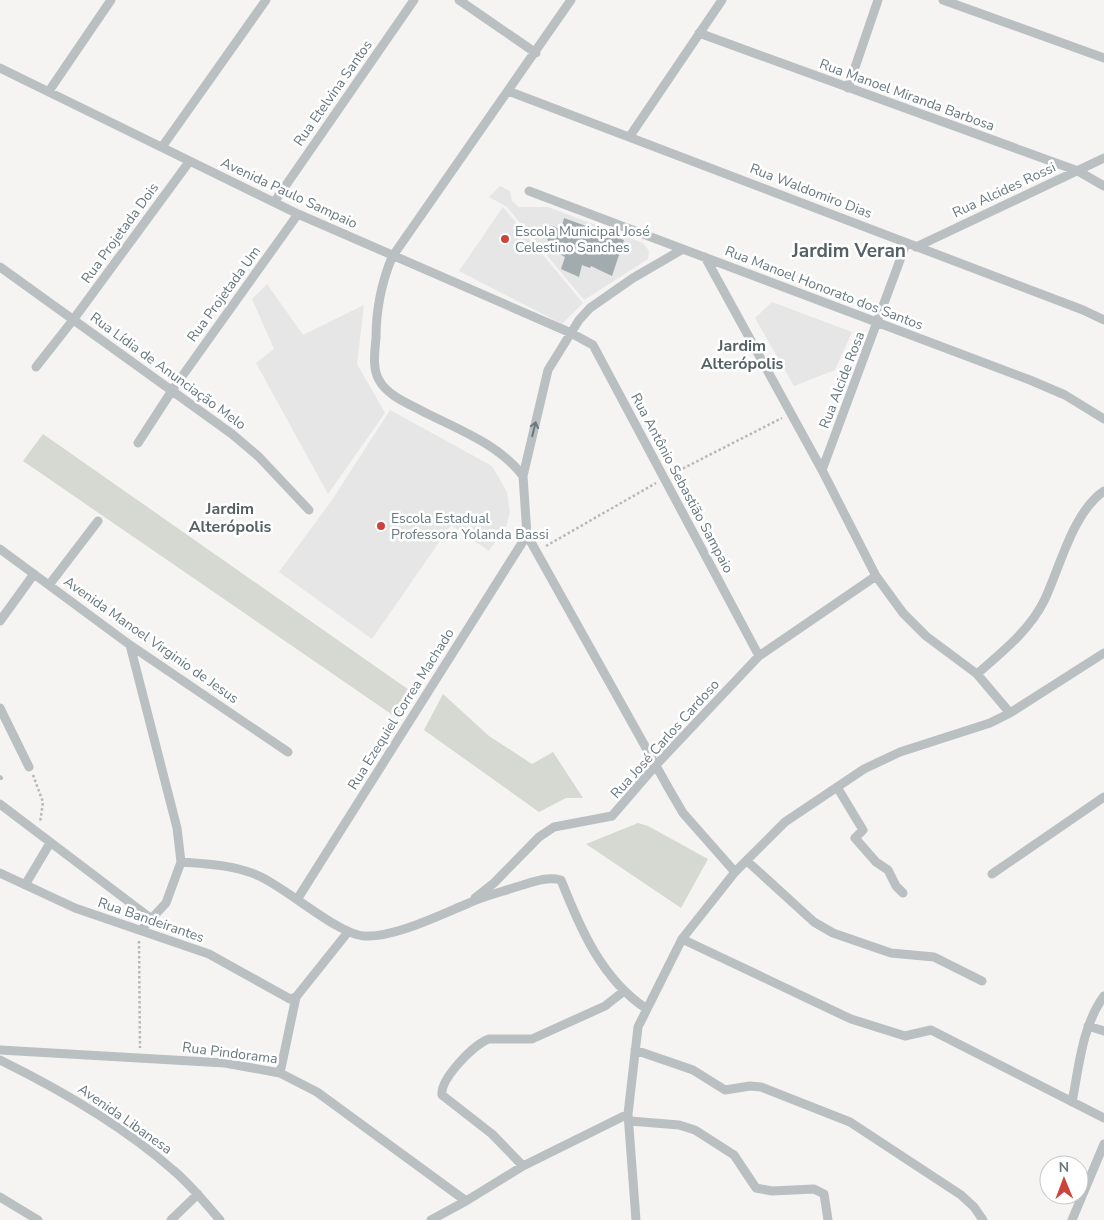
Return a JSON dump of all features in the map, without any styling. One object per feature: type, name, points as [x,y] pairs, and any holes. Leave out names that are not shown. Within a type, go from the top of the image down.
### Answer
[{"type":"street","points":[[49,91],[111,0]]},
{"type":"street","points":[[162,147],[266,0]]},
{"type":"street","name":"Rua Etelvina Santos","points":[[275,202],[414,0]]},
{"type":"street","points":[[459,0],[536,53]]},
{"type":"street","points":[[523,476],[510,460],[486,444],[392,394],[378,378],[375,365],[378,302],[383,279],[392,257],[536,53],[571,0]]},
{"type":"street","points":[[630,136],[722,0]]},
{"type":"street","points":[[848,88],[878,0]]},
{"type":"street","points":[[943,0],[1104,58]]},
{"type":"street","name":"Rua Manoel Miranda Barbosa","points":[[699,34],[1078,171],[1104,186]]},
{"type":"street","name":"Avenida Paulo Sampaio","points":[[0,68],[298,214],[392,257],[571,333]]},
{"type":"street","name":"Rua Waldomiro Dias","points":[[508,91],[1083,310],[1104,320]]},
{"type":"street","name":"Rua Alcides Rossi","points":[[911,245],[1104,158]]},
{"type":"street","name":"Rua Projetada Dois","points":[[36,367],[73,320],[189,162]]},
{"type":"street","name":"Rua Manoel Honorato dos Santos","points":[[530,191],[1030,380],[1065,395],[1104,419]]},
{"type":"street","name":"Rua Projetada Um","points":[[138,443],[173,389],[298,214]]},
{"type":"street","name":"Rua Alcide Rosa","points":[[822,470],[878,324],[911,245]]},
{"type":"street","points":[[683,249],[600,301],[579,320],[548,370],[523,476],[527,536],[683,813],[735,872]]},
{"type":"street","points":[[705,257],[822,470],[876,576],[903,613],[926,636],[977,674],[1010,713]]},
{"type":"street","name":"Rua Lídia de Anunciação Melo","points":[[0,267],[173,389],[259,457],[309,510]]},
{"type":"street","name":"Rua Antônio Sebastião Sampaio","points":[[571,333],[593,346],[759,656]]},
{"type":"street","points":[[977,674],[1029,626],[1044,601],[1073,534],[1089,505],[1104,491]]},
{"type":"street","points":[[49,585],[98,521]]},
{"type":"street","name":"Rua Ezequiel Correa Machado","points":[[298,898],[527,536]]},
{"type":"street","name":"Avenida Manoel Virginio de Jesus","points":[[0,549],[130,644],[288,752]]},
{"type":"street","points":[[0,621],[34,574]]},
{"type":"street","name":"Rua José Carlos Cardoso","points":[[469,903],[494,883],[539,837],[554,828],[612,816],[656,765],[759,656],[876,576]]},
{"type":"street","points":[[130,644],[174,819],[181,862],[166,903],[153,920],[141,930]]},
{"type":"street","points":[[636,1220],[629,1117],[638,1027],[682,939],[735,872],[785,822],[864,769],[900,752],[990,723],[1010,713],[1103,655]]},
{"type":"street","points":[[0,708],[29,767]]},
{"type":"street","points":[[837,786],[863,830],[855,838],[876,862],[888,870],[896,886],[903,893]]},
{"type":"street","points":[[992,874],[1104,797]]},
{"type":"street","points":[[0,804],[153,920]]},
{"type":"street","points":[[25,885],[50,843]]},
{"type":"street","points":[[746,861],[814,922],[833,933],[891,953],[934,957],[982,981]]},
{"type":"street","points":[[181,862],[224,865],[244,870],[298,898],[348,932],[367,936],[415,924],[469,903],[544,878],[561,880],[588,942],[600,962],[624,991],[647,1009]]},
{"type":"street","name":"Rua Bandeirantes","points":[[0,873],[75,908],[209,954],[290,999],[296,997]]},
{"type":"street","points":[[280,1073],[296,997],[348,932]]},
{"type":"street","points":[[682,939],[851,1019],[905,1036],[931,1030],[1104,1118]]},
{"type":"street","points":[[523,1166],[492,1134],[442,1095],[444,1084],[464,1057],[483,1041],[489,1039],[532,1039],[605,1006],[624,991]]},
{"type":"street","points":[[1072,1102],[1088,1026],[1096,1007],[1104,996]]},
{"type":"street","points":[[1088,1026],[1104,1031]]},
{"type":"street","name":"Rua Pindorama","points":[[0,1050],[226,1063],[280,1073],[317,1092],[466,1202]]},
{"type":"street","points":[[635,1050],[693,1070],[725,1090],[750,1086],[761,1087],[850,1122],[961,1195],[983,1220]]},
{"type":"street","name":"Avenida Libanesa","points":[[0,1060],[47,1083],[112,1124],[174,1170],[220,1220]]},
{"type":"street","points":[[431,1220],[466,1202],[523,1166],[629,1117],[679,1125],[695,1130],[734,1155],[756,1188],[772,1191],[814,1189],[824,1194],[828,1220]]},
{"type":"street","points":[[1072,1220],[1104,1144]]},
{"type":"street","points":[[171,1220],[198,1194]]},
{"type":"street","points":[[0,1197],[38,1220]]},
{"type":"path","points":[[29,767],[39,786],[43,802],[42,816],[37,833]]},
{"type":"path","points":[[140,1057],[139,942],[141,930]]},
{"type":"shaded area","points":[[500,186],[510,191],[512,201],[519,207],[548,207],[643,243],[649,251],[648,259],[584,300],[507,207],[489,197]]},
{"type":"shaded area","name":"Escola Municipal José Celestino Sanches","points":[[503,207],[583,303],[562,324],[459,271]]},
{"type":"shaded area","points":[[267,284],[303,335],[364,305],[357,364],[385,413],[328,494],[256,363],[274,349],[252,299]]},
{"type":"shaded area","points":[[772,302],[852,332],[835,370],[794,386],[755,318]]},
{"type":"shaded area","name":"Escola Estadual Professora Yolanda Bassi","points":[[390,410],[492,466],[507,492],[510,512],[506,527],[489,551],[451,525],[372,639],[279,572],[332,500]]},
{"type":"shaded area","points":[[43,434],[412,692],[397,718],[23,461]]},
{"type":"shaded area","points":[[443,694],[489,736],[532,764],[553,752],[583,798],[566,798],[539,812],[424,730]]},
{"type":"shaded area","points":[[638,823],[648,826],[708,859],[681,908],[586,844]]},
{"type":"building","points":[[564,218],[624,240],[612,276],[591,266],[590,268],[582,265],[579,277],[561,269],[565,257],[558,253],[561,247],[547,240],[553,226],[561,230]]},
{"type":"place","name":"Escola Municipal José Celestino Sanches","points":[[505,239]]},
{"type":"place","name":"Escola Estadual Professora Yolanda Bassi","points":[[381,526]]},
{"type":"district","name":"Jardim Veran","points":[[849,251]]},
{"type":"district","name":"Jardim Alterópolis","points":[[742,355]]},
{"type":"district","name":"Jardim Alterópolis","points":[[230,518]]}]
